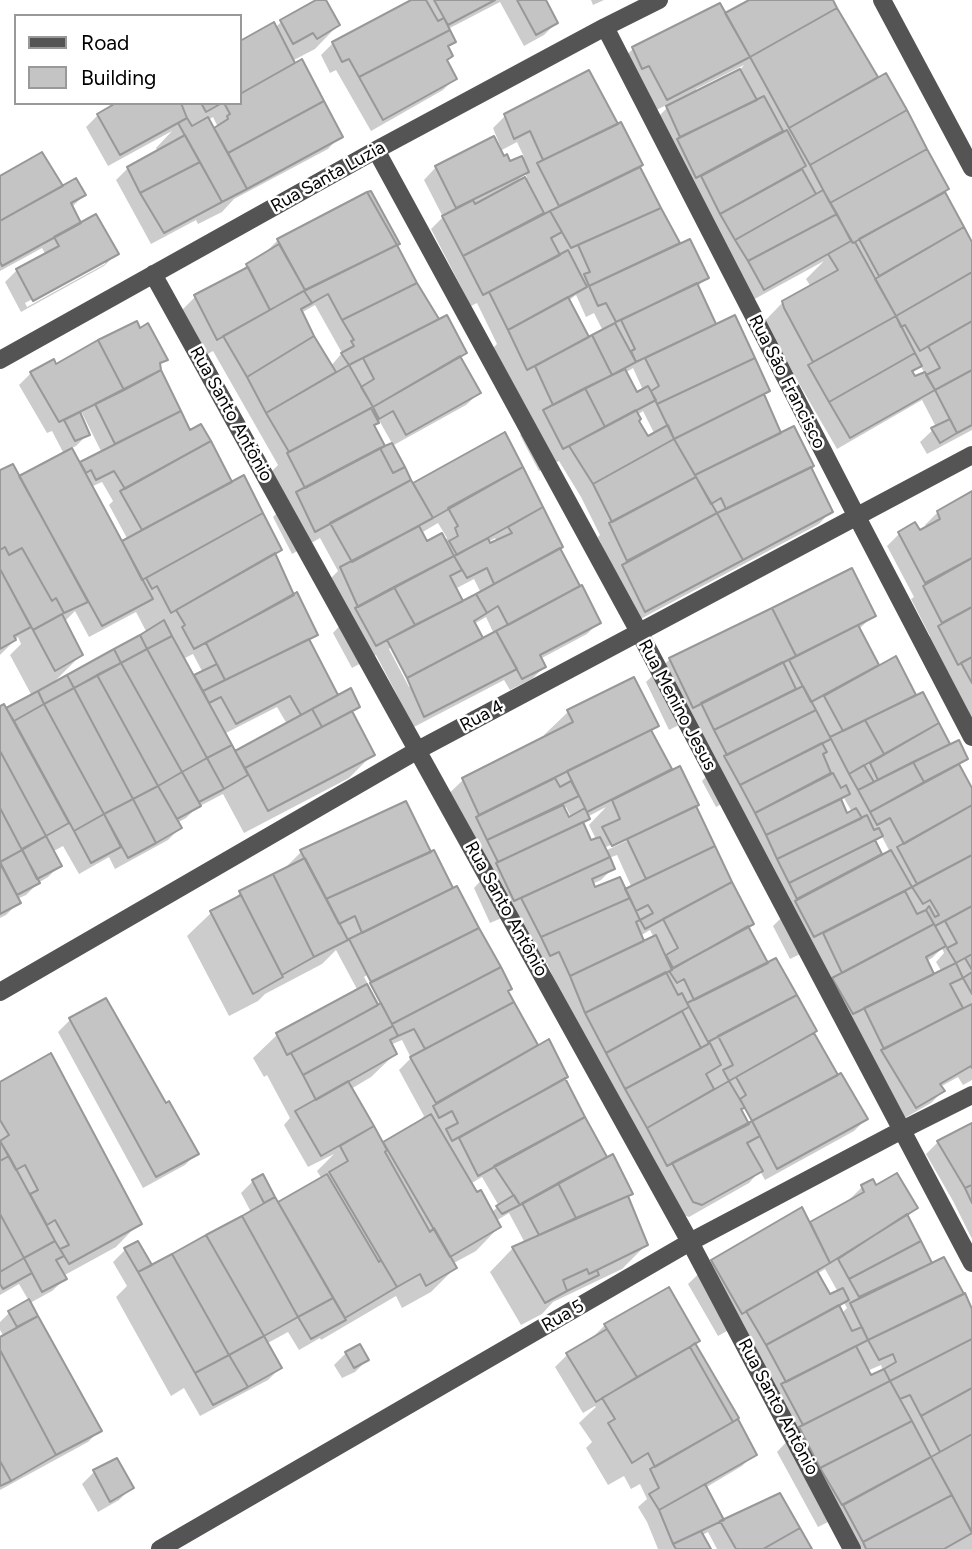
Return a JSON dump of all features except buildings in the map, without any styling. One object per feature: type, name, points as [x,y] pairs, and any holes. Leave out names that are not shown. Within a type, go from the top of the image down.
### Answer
[{"type":"street","name":"Rua Santa Luzia","points":[[0,360],[376,150],[659,0]]},
{"type":"street","points":[[882,0],[972,168]]},
{"type":"street","name":"Rua São Francisco","points":[[605,27],[972,737]]},
{"type":"street","name":"Rua Menino Jesus","points":[[376,150],[639,632],[972,1263]]},
{"type":"street","name":"Rua Santo Antônio","points":[[153,274],[690,1242],[852,1549]]},
{"type":"street","name":"Rua 4","points":[[0,992],[418,750],[972,455]]},
{"type":"street","name":"Rua 5","points":[[160,1549],[690,1242],[972,1095]]}]
